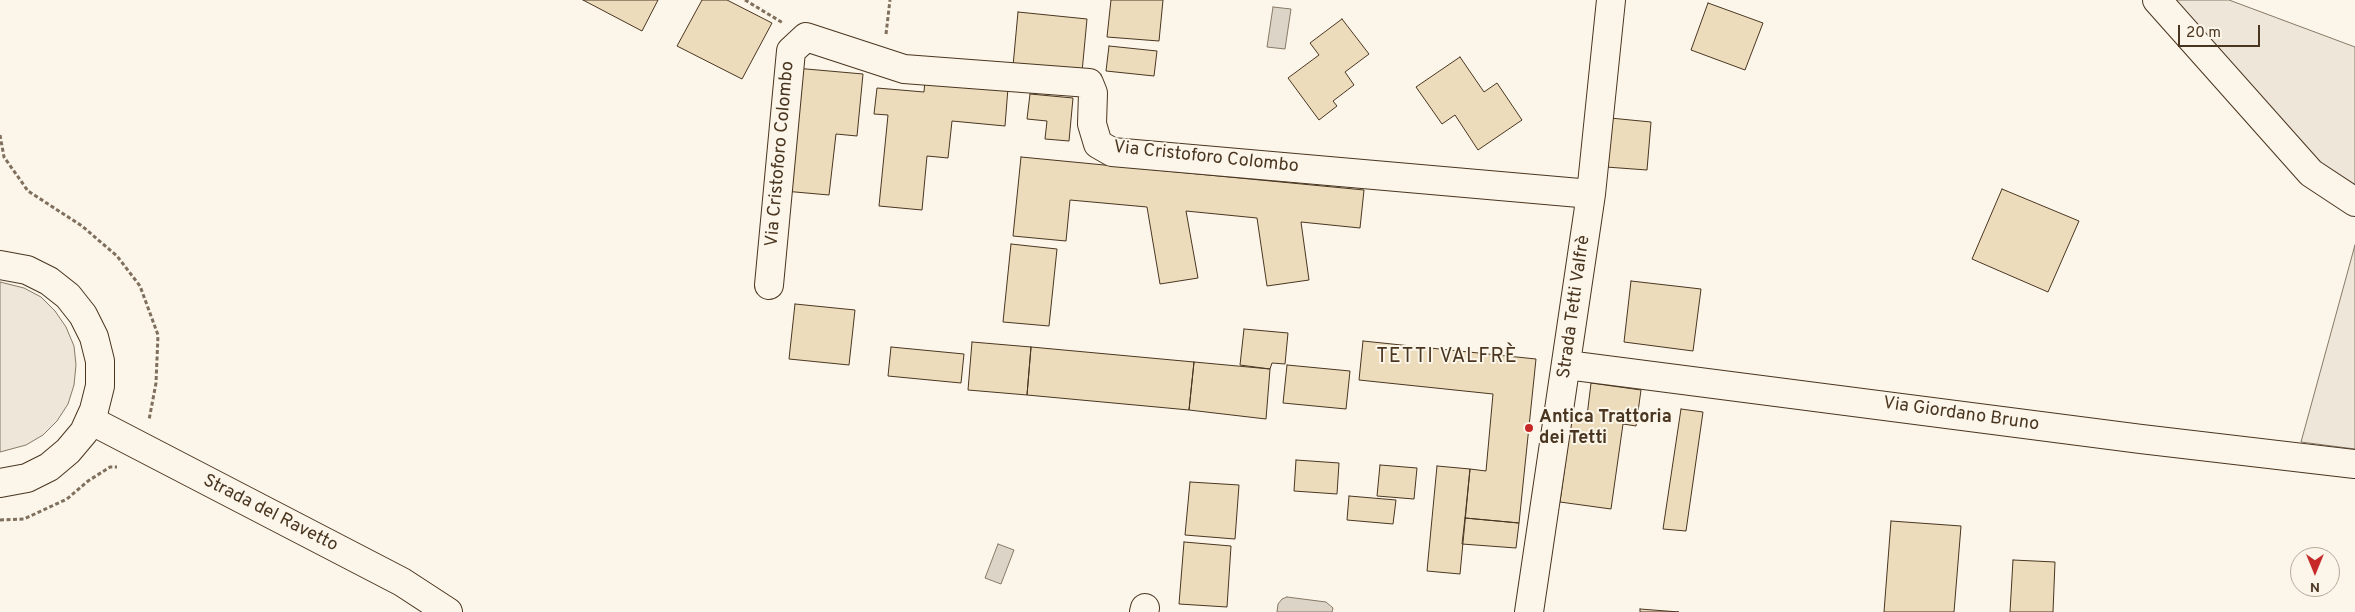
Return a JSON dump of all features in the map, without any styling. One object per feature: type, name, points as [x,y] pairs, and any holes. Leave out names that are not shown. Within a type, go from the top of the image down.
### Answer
[{"type":"street","name":"Strada Tetti Valfrè","points":[[1530,612],[1591,194],[1611,0]]},
{"type":"street","points":[[2157,0],[2311,173],[2355,202]]},
{"type":"street","name":"Via Cristoforo Colombo","points":[[769,285],[791,51],[806,37],[904,69],[1088,84],[1094,93],[1092,124],[1098,144],[1112,152],[1591,194]]},
{"type":"street","points":[[0,265],[26,270],[49,281],[68,296],[83,315],[94,337],[100,361],[100,386],[94,410],[84,432],[68,451],[49,467],[27,478],[0,483]]},
{"type":"street","name":"Via Giordano Bruno","points":[[1567,365],[2141,439],[2355,464]]},
{"type":"street","name":"Strada del Ravetto","points":[[90,420],[133,457],[402,582],[448,612]]},
{"type":"path","points":[[745,0],[806,37]]},
{"type":"path","points":[[882,61],[890,0]]},
{"type":"path","points":[[0,135],[4,157],[28,191],[82,226],[117,256],[140,286],[158,336],[152,406],[133,457],[110,466],[67,499],[24,518],[0,520]]},
{"type":"shaded area","points":[[2171,0],[2229,0],[2355,47],[2355,191],[2335,180]]},
{"type":"shaded area","points":[[1273,7],[1291,9],[1285,49],[1267,47]]},
{"type":"shaded area","points":[[2355,245],[2355,449],[2301,442]]},
{"type":"shaded area","points":[[0,282],[24,288],[41,297],[55,311],[66,327],[74,346],[76,365],[74,385],[68,404],[57,421],[43,435],[26,445],[0,452]]},
{"type":"shaded area","points":[[998,544],[1014,550],[1001,584],[985,578]]},
{"type":"shaded area","points":[[1287,597],[1326,602],[1333,608],[1332,612],[1277,612],[1278,604]]},
{"type":"building","points":[[583,0],[658,0],[642,31]]},
{"type":"building","points":[[702,0],[727,0],[772,23],[742,79],[677,46]]},
{"type":"building","points":[[1111,0],[1163,0],[1159,41],[1107,37]]},
{"type":"building","points":[[1708,3],[1763,23],[1745,70],[1691,50]]},
{"type":"building","points":[[1018,12],[1087,19],[1082,72],[1013,66]]},
{"type":"building","points":[[1342,19],[1369,54],[1345,72],[1354,85],[1333,101],[1337,106],[1319,120],[1288,78],[1319,55],[1310,43]]},
{"type":"building","points":[[1109,46],[1157,51],[1154,76],[1106,71]]},
{"type":"building","points":[[1460,57],[1484,92],[1497,83],[1522,120],[1478,150],[1455,115],[1442,124],[1416,87]]},
{"type":"building","points":[[795,68],[863,74],[857,136],[836,134],[829,195],[784,191]]},
{"type":"building","points":[[925,80],[1008,88],[1005,126],[952,121],[948,158],[927,156],[922,210],[879,206],[888,115],[874,114],[877,88],[924,92]]},
{"type":"building","points":[[1030,94],[1073,98],[1069,141],[1045,139],[1047,121],[1027,119]]},
{"type":"building","points":[[1610,118],[1651,122],[1647,170],[1606,167]]},
{"type":"building","points":[[1021,157],[1364,190],[1360,228],[1301,222],[1309,280],[1267,286],[1257,218],[1186,211],[1198,278],[1160,284],[1147,207],[1070,200],[1066,241],[1013,236]]},
{"type":"building","points":[[2002,189],[2079,221],[2048,292],[1972,259]]},
{"type":"building","points":[[1011,244],[1057,249],[1049,326],[1003,322]]},
{"type":"building","points":[[1631,281],[1701,289],[1693,351],[1624,342]]},
{"type":"building","points":[[795,304],[855,310],[849,365],[789,359]]},
{"type":"building","points":[[1244,329],[1288,333],[1285,364],[1272,363],[1270,369],[1240,365]]},
{"type":"building","points":[[1363,341],[1536,359],[1519,523],[1465,518],[1470,469],[1486,471],[1493,394],[1359,380]]},
{"type":"building","points":[[972,342],[1031,347],[1027,395],[968,390]]},
{"type":"building","points":[[891,347],[964,354],[961,383],[888,376]]},
{"type":"building","points":[[1031,347],[1194,362],[1189,410],[1027,395]]},
{"type":"building","points":[[1194,362],[1270,369],[1266,419],[1189,410]]},
{"type":"building","points":[[1287,365],[1350,371],[1346,409],[1283,403]]},
{"type":"building","points":[[1591,383],[1641,390],[1636,426],[1623,424],[1611,509],[1560,502],[1572,414],[1587,416]]},
{"type":"building","points":[[1681,409],[1703,412],[1686,531],[1663,529]]},
{"type":"building","points":[[1296,460],[1339,463],[1337,494],[1294,491]]},
{"type":"building","points":[[1380,465],[1417,468],[1414,499],[1377,496]]},
{"type":"building","points":[[1437,466],[1470,469],[1460,574],[1427,571]]},
{"type":"building","points":[[1190,482],[1239,485],[1235,539],[1185,535]]},
{"type":"building","points":[[1349,496],[1396,500],[1393,524],[1347,520]]},
{"type":"building","points":[[1465,518],[1519,523],[1516,548],[1462,544]]},
{"type":"building","points":[[1891,521],[1961,526],[1954,612],[1884,612]]},
{"type":"building","points":[[1184,542],[1231,546],[1227,607],[1179,604]]},
{"type":"building","points":[[2013,560],[2055,562],[2053,612],[2010,612]]},
{"type":"building","points":[[1640,609],[1679,612],[1640,612]]},
{"type":"place","name":"Antica Trattoria dei Tetti","points":[[1529,428]]},
{"type":"district","name":"TETTI VALFRÈ","points":[[1447,358]]}]
